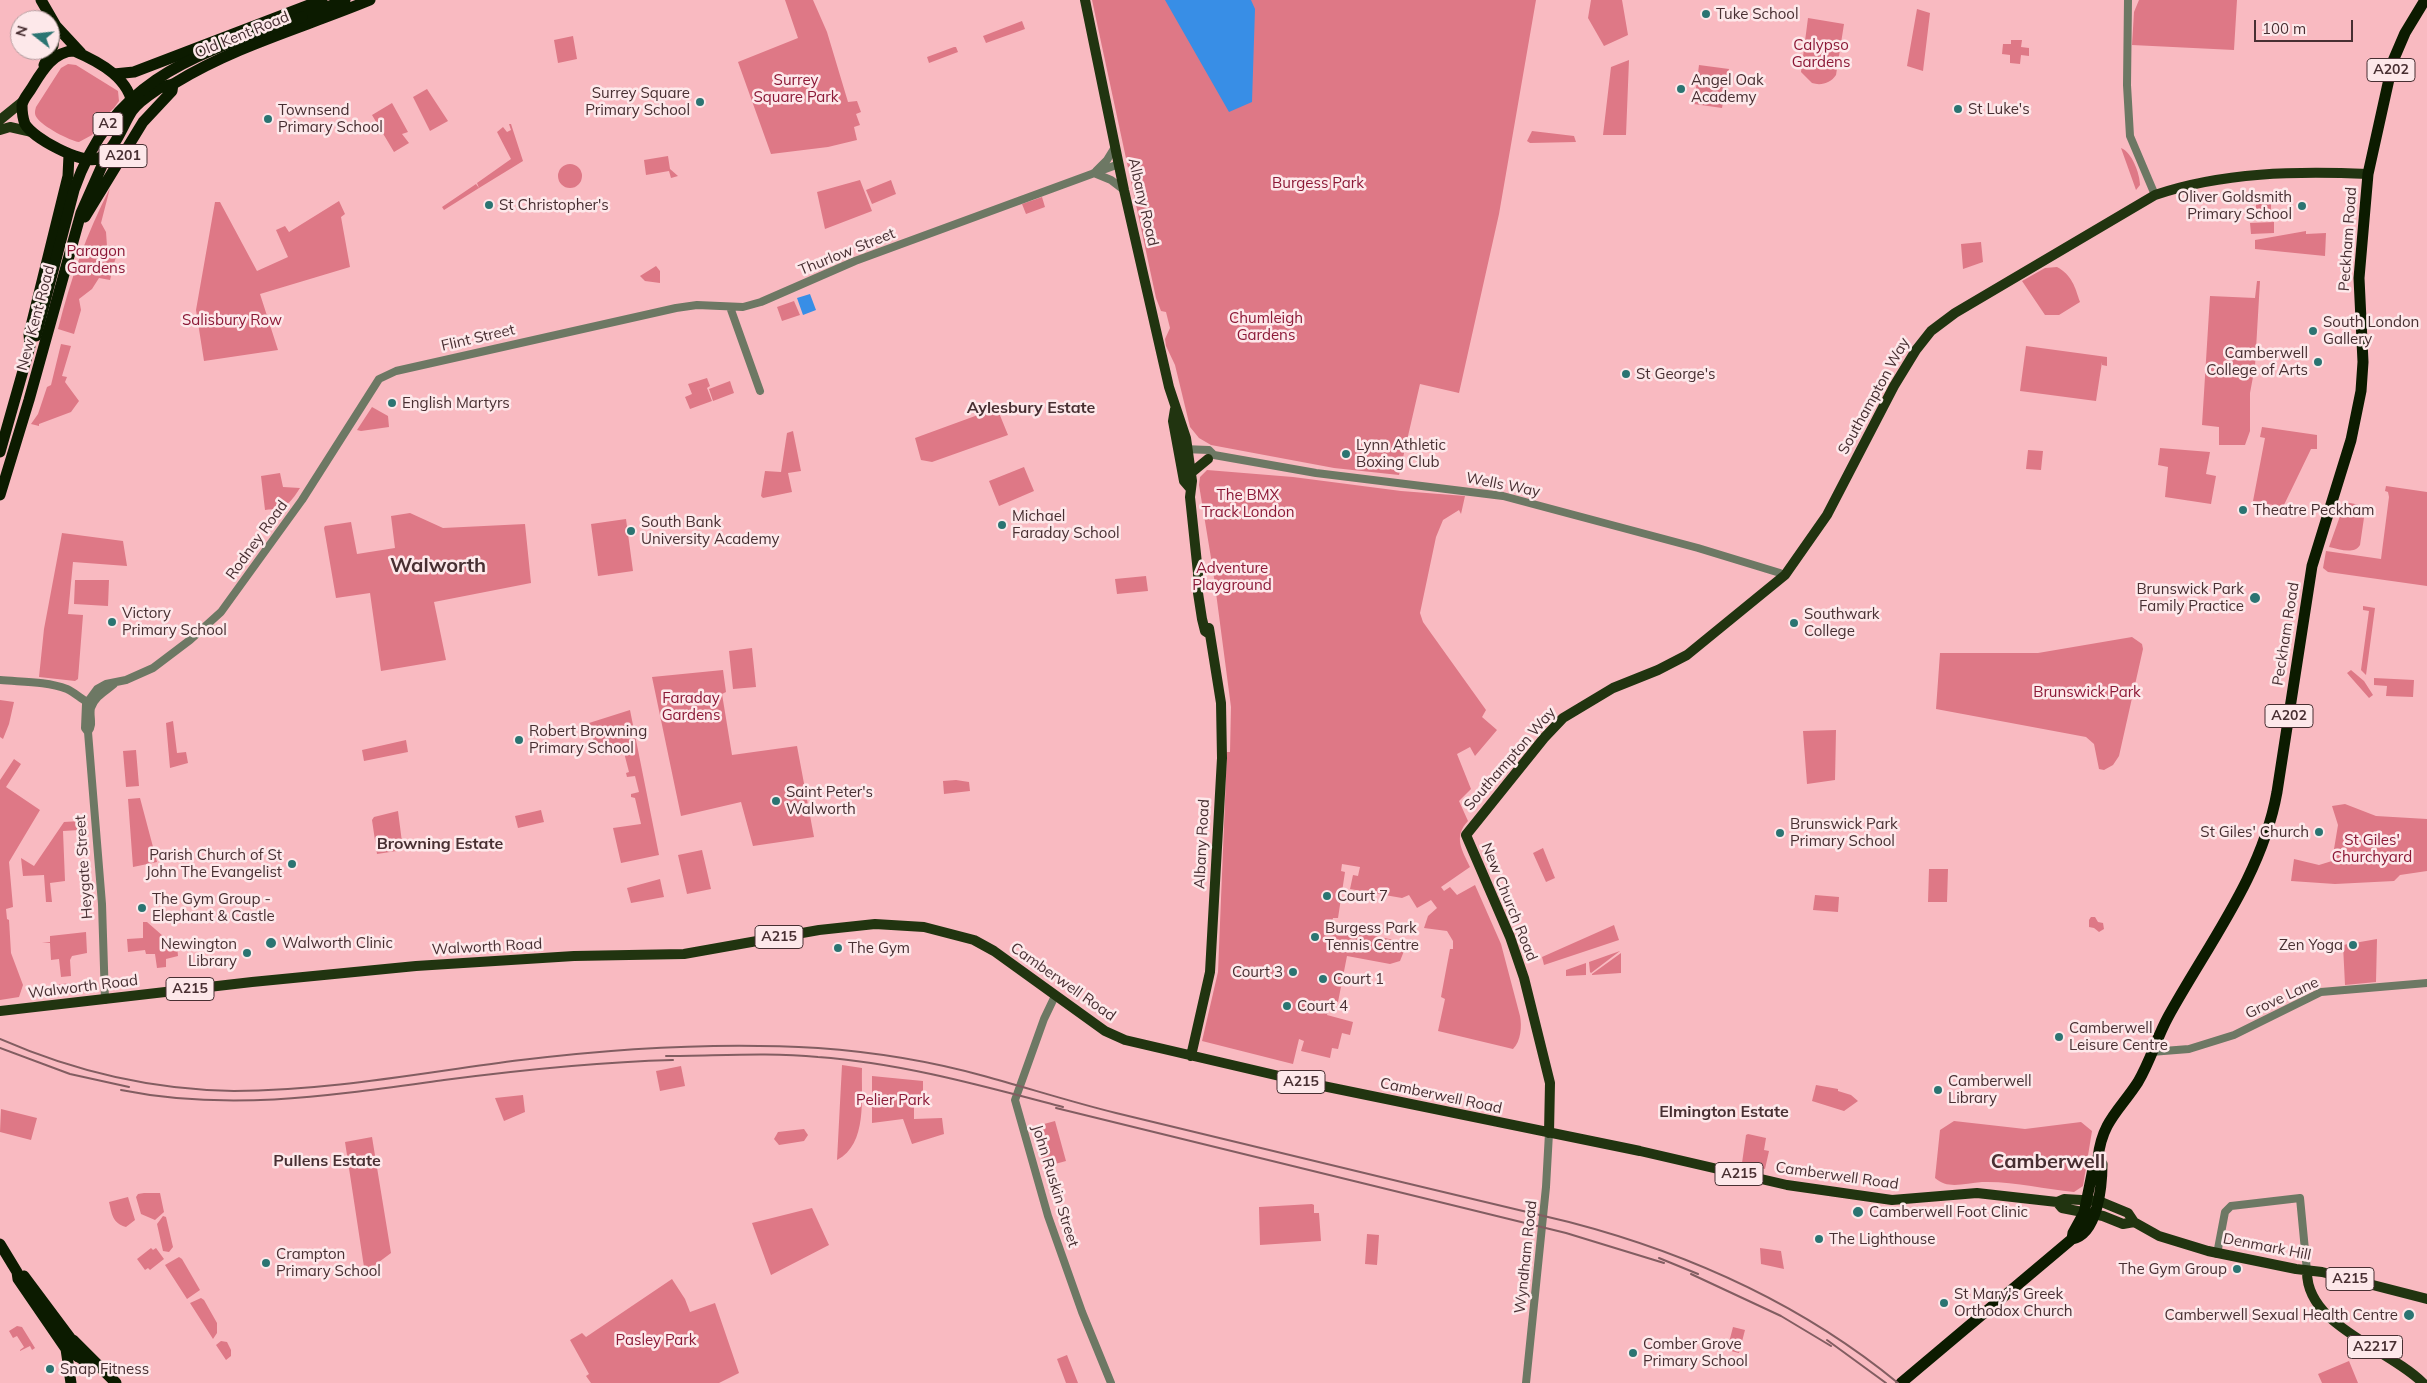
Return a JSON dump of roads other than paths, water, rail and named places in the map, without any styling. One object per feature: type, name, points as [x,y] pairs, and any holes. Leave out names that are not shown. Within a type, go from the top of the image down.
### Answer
[{"type":"highway","name":"Old Kent Road","points":[[114,74],[134,72],[322,0]]},
{"type":"highway","name":"A2","points":[[33,341],[74,190],[93,146],[107,125],[138,92],[173,67],[300,8],[345,0]]},
{"type":"highway","name":"Old Kent Road","points":[[133,109],[158,89],[173,84],[198,68],[370,0]]},
{"type":"highway","name":"Peckham Road","points":[[2151,1052],[2173,1009],[2245,886],[2263,846],[2274,810],[2311,571],[2351,440],[2361,391],[2363,362],[2359,278],[2368,174],[2394,62],[2406,30],[2425,0]]},
{"type":"highway","points":[[60,30],[84,56]]},
{"type":"highway","name":"A2","points":[[22,102],[43,70],[56,57],[66,52],[74,51],[114,74],[128,91],[133,109],[108,152],[98,158],[89,160],[69,155],[32,132]]},
{"type":"highway","points":[[43,70],[47,60]]},
{"type":"highway","name":"A201","points":[[76,232],[143,122],[172,91],[173,84]]},
{"type":"highway","points":[[22,102],[24,120],[32,132]]},
{"type":"highway","name":"New Kent Road","points":[[0,495],[29,400],[60,282],[89,191],[108,152]]},
{"type":"highway","name":"New Kent Road","points":[[0,452],[33,341],[29,334],[68,176],[69,155]]},
{"type":"highway","name":"A202","points":[[1901,1383],[2072,1239],[2079,1238],[2083,1234],[2102,1164],[2098,1158],[2100,1144],[2107,1123],[2138,1082],[2151,1052]]},
{"type":"highway","points":[[0,1244],[17,1272],[18,1279],[68,1344],[116,1383]]},
{"type":"highway","points":[[68,1344],[71,1383]]},
{"type":"highway","points":[[70,1370],[85,1356]]},
{"type":"main road","name":"Albany Road","points":[[1085,0],[1124,190],[1175,409],[1174,421],[1191,473],[1190,488],[1198,573],[1196,579],[1221,703],[1222,758],[1210,972],[1191,1056]]},
{"type":"main road","name":"A2","points":[[0,120],[22,102]]},
{"type":"main road","name":"A2","points":[[0,130],[10,127],[32,132]]},
{"type":"main road","name":"Southampton Way","points":[[1466,835],[1563,718],[1613,688],[1658,670],[1687,655],[1782,574],[1799,557],[1826,515],[1894,386],[1928,335],[1955,313],[2038,266],[2155,195],[2186,186],[2248,175],[2368,174]]},
{"type":"main road","name":"Albany Road","points":[[1184,454],[1184,481],[1190,488]]},
{"type":"main road","points":[[1191,473],[1211,457]]},
{"type":"main road","name":"New Church Road","points":[[1466,835],[1510,937],[1532,1010],[1550,1083],[1549,1133]]},
{"type":"main road","name":"Walworth Road","points":[[0,1011],[252,982],[416,966],[574,956],[675,955],[838,927],[875,924],[922,927],[974,940]]},
{"type":"main road","name":"Camberwell Road","points":[[974,940],[994,951],[1055,996],[1118,1038],[1191,1056],[1318,1086],[1650,1153],[1787,1185],[1892,1200],[1990,1194],[2057,1202]]},
{"type":"main road","name":"A215","points":[[2089,1214],[2062,1208],[2057,1202],[2064,1199],[2093,1200]]},
{"type":"main road","name":"Denmark Hill","points":[[2093,1200],[2128,1213],[2134,1222],[2164,1238],[2217,1254],[2331,1274],[2427,1299]]},
{"type":"main road","name":"Denmark Hill","points":[[2089,1214],[2122,1224],[2134,1222]]},
{"type":"main road","name":"A2217","points":[[2307,1271],[2308,1289],[2321,1311],[2335,1323],[2402,1364],[2423,1383]]},
{"type":"street","points":[[2128,0],[2127,85],[2130,136],[2155,195]]},
{"type":"street","points":[[1115,146],[1107,160],[1094,173],[1111,180],[1124,190]]},
{"type":"street","name":"Thurlow Street","points":[[578,329],[688,306],[730,308],[761,302],[855,261],[1119,164]]},
{"type":"street","points":[[730,308],[760,391]]},
{"type":"street","name":"Flint Street","points":[[386,375],[578,329]]},
{"type":"street","name":"Rodney Road","points":[[90,702],[99,688],[143,673],[166,659],[221,612],[302,500],[376,382],[386,375]]},
{"type":"street","name":"Wells Way","points":[[1184,454],[1499,496],[1681,543],[1782,574]]},
{"type":"street","points":[[0,680],[33,682],[65,688],[90,702]]},
{"type":"street","name":"Heygate Street","points":[[90,702],[85,728],[88,732],[102,904],[105,1000]]},
{"type":"street","name":"Grove Lane","points":[[2151,1052],[2188,1050],[2234,1035],[2321,992],[2427,982]]},
{"type":"street","name":"John Ruskin Street","points":[[1055,996],[1044,1019],[1015,1100],[1048,1216],[1082,1312],[1111,1383]]},
{"type":"street","name":"Wyndham Road","points":[[1526,1383],[1546,1187],[1549,1133]]},
{"type":"street","points":[[2217,1254],[2225,1212],[2231,1206],[2300,1198],[2307,1271]]},
{"type":"water","points":[[1165,0],[1251,0],[1255,9],[1252,102],[1229,112]]},
{"type":"water","points":[[810,294],[816,310],[803,315],[797,298]]},
{"type":"railway","points":[[0,1039],[56,1060],[114,1077],[174,1087],[234,1091],[306,1088],[521,1060],[669,1047],[781,1046],[818,1048],[860,1052],[923,1062],[984,1076],[1116,1113],[1569,1222],[1657,1249],[1743,1285],[1784,1306],[1823,1329],[1898,1383]]},
{"type":"railway","points":[[0,1048],[70,1074],[129,1087]]},
{"type":"railway","points":[[666,1056],[780,1055],[849,1060],[942,1076],[1063,1107]]},
{"type":"railway","points":[[121,1090],[162,1097],[202,1100],[283,1099],[323,1096],[530,1070],[673,1060]]},
{"type":"railway","points":[[1056,1108],[1566,1233],[1664,1263]]},
{"type":"railway","points":[[1659,1258],[1698,1274]]},
{"type":"railway","points":[[1691,1274],[1781,1316],[1831,1346]]},
{"type":"railway","points":[[1827,1340],[1886,1383]]},
{"type":"place","name":"Tuke School","points":[[1706,14]]},
{"type":"place","name":"Angel Oak Academy","points":[[1681,89]]},
{"type":"place","name":"Surrey Square Primary School","points":[[700,102]]},
{"type":"place","name":"St Luke's","points":[[1958,109]]},
{"type":"place","name":"Townsend Primary School","points":[[268,119]]},
{"type":"place","name":"St Christopher's","points":[[489,205]]},
{"type":"place","name":"Oliver Goldsmith Primary School","points":[[2302,206]]},
{"type":"place","name":"South London Gallery","points":[[2313,331]]},
{"type":"place","name":"Camberwell College of Arts","points":[[2318,362]]},
{"type":"place","name":"St George's","points":[[1626,374]]},
{"type":"place","name":"English Martyrs","points":[[392,403]]},
{"type":"place","name":"Lynn Athletic Boxing Club","points":[[1346,454]]},
{"type":"place","name":"Theatre Peckham","points":[[2243,510]]},
{"type":"place","name":"Michael Faraday School","points":[[1002,525]]},
{"type":"place","name":"South Bank University Academy","points":[[631,531]]},
{"type":"place","name":"Brunswick Park Family Practice","points":[[2255,598]]},
{"type":"place","name":"Victory Primary School","points":[[112,622]]},
{"type":"place","name":"Southwark College","points":[[1794,623]]},
{"type":"place","name":"Robert Browning Primary School","points":[[519,740]]},
{"type":"place","name":"Saint Peter's Walworth","points":[[776,801]]},
{"type":"place","name":"St Giles' Church","points":[[2319,832]]},
{"type":"place","name":"Brunswick Park Primary School","points":[[1780,833]]},
{"type":"place","name":"Parish Church of St John The Evangelist","points":[[292,864]]},
{"type":"place","name":"Court 7","points":[[1327,896]]},
{"type":"place","name":"The Gym Group - Elephant & Castle","points":[[142,908]]},
{"type":"place","name":"Burgess Park Tennis Centre","points":[[1315,937]]},
{"type":"place","name":"Walworth Clinic","points":[[271,943]]},
{"type":"place","name":"Zen Yoga","points":[[2353,945]]},
{"type":"place","name":"The Gym","points":[[838,948]]},
{"type":"place","name":"Newington Library","points":[[247,953]]},
{"type":"place","name":"Court 3","points":[[1293,972]]},
{"type":"place","name":"Court 1","points":[[1323,979]]},
{"type":"place","name":"Court 4","points":[[1287,1006]]},
{"type":"place","name":"Camberwell Leisure Centre","points":[[2059,1037]]},
{"type":"place","name":"Camberwell Library","points":[[1938,1090]]},
{"type":"place","name":"Camberwell Foot Clinic","points":[[1858,1212]]},
{"type":"place","name":"The Lighthouse","points":[[1819,1239]]},
{"type":"place","name":"Crampton Primary School","points":[[266,1263]]},
{"type":"place","name":"The Gym Group","points":[[2237,1269]]},
{"type":"place","name":"St Mary's Greek Orthodox Church","points":[[1944,1303]]},
{"type":"place","name":"Camberwell Sexual Health Centre","points":[[2409,1315]]},
{"type":"place","name":"Comber Grove Primary School","points":[[1633,1353]]},
{"type":"place","name":"Snap Fitness","points":[[50,1369]]},
{"type":"district","name":"Aylesbury Estate","points":[[1031,408]]},
{"type":"district","name":"Walworth","points":[[438,566]]},
{"type":"district","name":"Browning Estate","points":[[440,844]]},
{"type":"district","name":"Elmington Estate","points":[[1724,1112]]},
{"type":"district","name":"Pullens Estate","points":[[327,1161]]},
{"type":"district","name":"Camberwell","points":[[2048,1162]]},
{"type":"park label","name":"Calypso Gardens","points":[[1821,54]]},
{"type":"park label","name":"Surrey Square Park","points":[[796,88]]},
{"type":"park label","name":"Burgess Park","points":[[1318,183]]},
{"type":"park label","name":"Paragon Gardens","points":[[96,260]]},
{"type":"park label","name":"Salisbury Row","points":[[232,320]]},
{"type":"park label","name":"Chumleigh Gardens","points":[[1266,326]]},
{"type":"park label","name":"The BMX Track London","points":[[1248,504]]},
{"type":"park label","name":"Adventure Playground","points":[[1232,576]]},
{"type":"park label","name":"Brunswick Park","points":[[2087,692]]},
{"type":"park label","name":"Faraday Gardens","points":[[691,706]]},
{"type":"park label","name":"St Giles' Churchyard","points":[[2372,848]]},
{"type":"park label","name":"Pelier Park","points":[[893,1100]]},
{"type":"park label","name":"Pasley Park","points":[[656,1340]]}]
